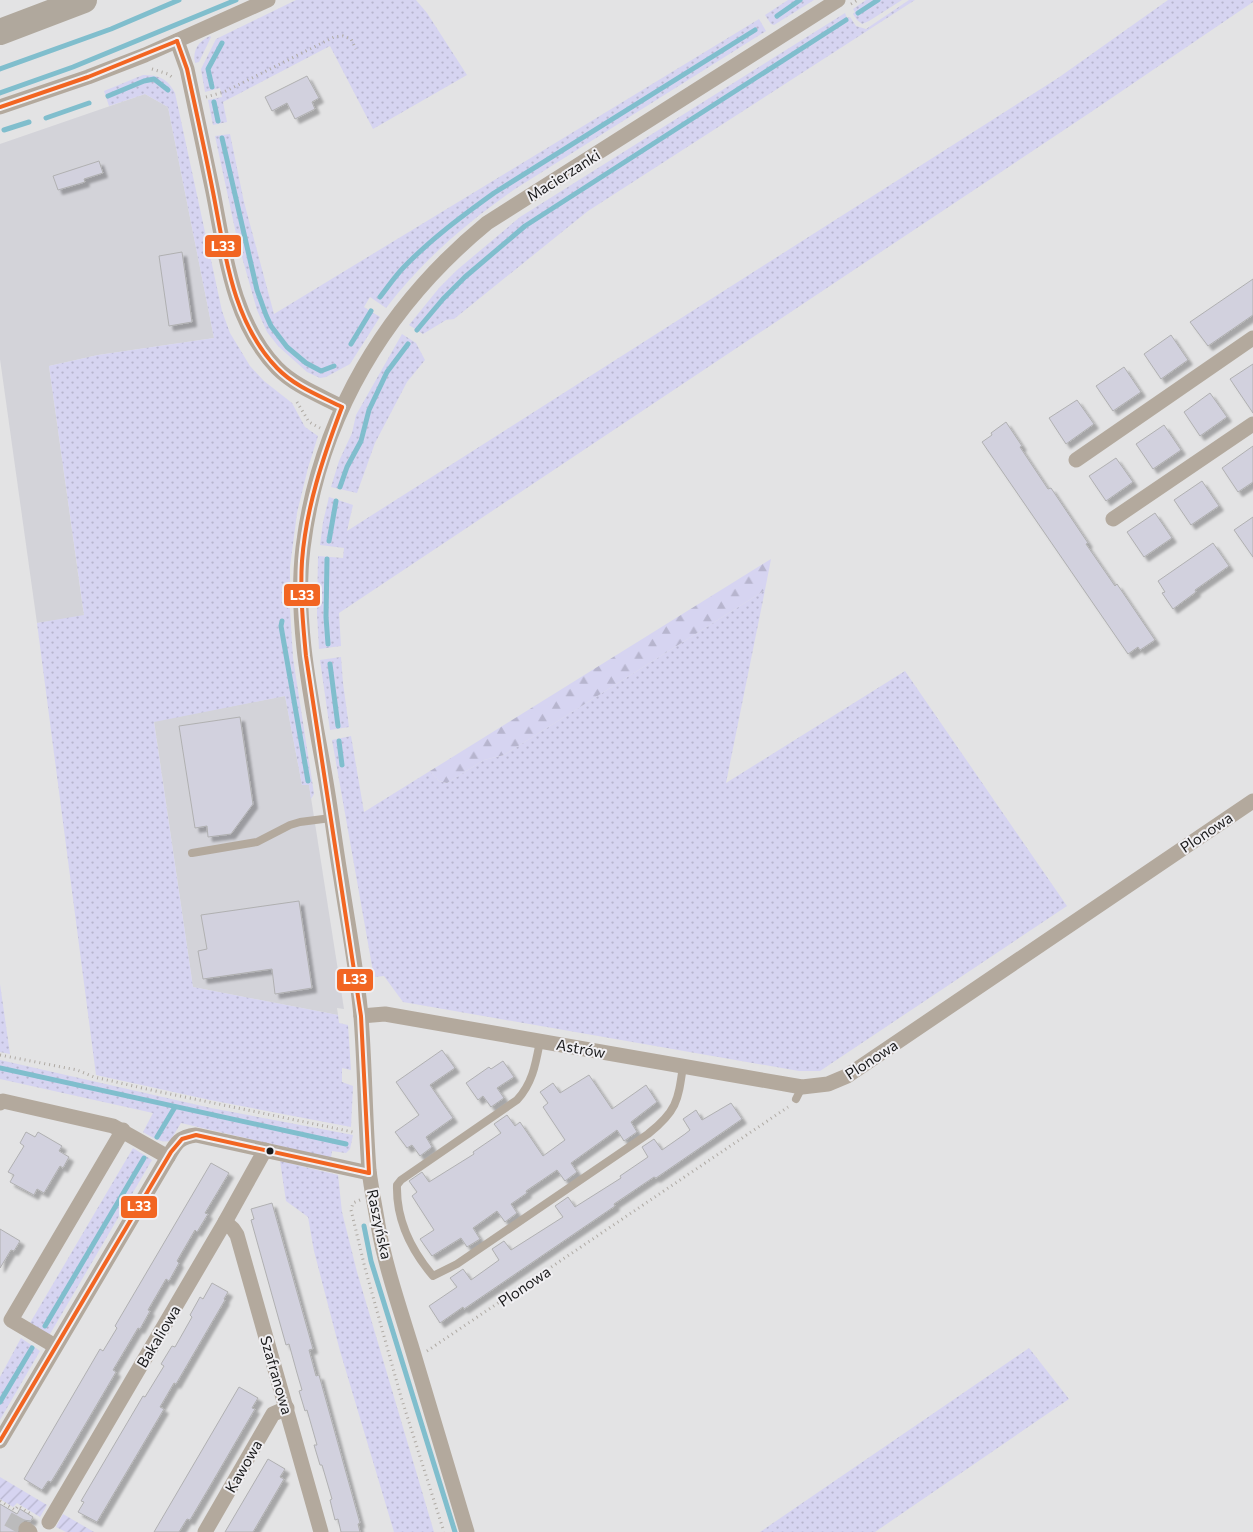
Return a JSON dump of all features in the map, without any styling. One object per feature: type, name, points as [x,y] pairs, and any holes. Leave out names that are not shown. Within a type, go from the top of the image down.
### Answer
[{"type":"highway","points":[[0,32],[84,0]]},
{"type":"street","points":[[0,107],[145,56],[268,0]]},
{"type":"street","name":"Macierzanki","points":[[342,406],[360,372],[393,320],[417,289],[475,232],[843,3]]},
{"type":"street","points":[[177,41],[187,69],[223,242],[238,304],[250,332],[263,351],[294,382],[342,406]]},
{"type":"street","points":[[1076,460],[1253,338]]},
{"type":"street","name":"Raszyńska","points":[[342,406],[325,450],[315,486],[303,549],[302,607],[306,656],[361,1016],[370,1173],[379,1230],[467,1532]]},
{"type":"street","points":[[1113,519],[1253,424]]},
{"type":"street","name":"Plonowa","points":[[799,1093],[847,1076],[1253,801]]},
{"type":"street","name":"Astrów","points":[[361,1016],[385,1014],[683,1066],[799,1093]]},
{"type":"street","points":[[0,1103],[3,1101],[113,1126],[168,1157]]},
{"type":"street","points":[[56,1346],[11,1320],[123,1130]]},
{"type":"street","points":[[0,1441],[168,1157],[176,1144],[185,1136],[196,1135],[370,1173]]},
{"type":"street","name":"Bakaliowa","points":[[49,1522],[226,1222],[265,1150]]},
{"type":"street","name":"Szafranowa","points":[[226,1222],[237,1235],[321,1532]]},
{"type":"street","name":"Kawowa","points":[[205,1532],[273,1414],[287,1408]]},
{"type":"lane","points":[[192,853],[257,842],[290,825],[331,818]]},
{"type":"lane","points":[[540,1041],[535,1068],[524,1092],[518,1100],[401,1180],[397,1185],[400,1217],[404,1233],[421,1262],[433,1276],[457,1264],[662,1123],[670,1114],[677,1100],[683,1066]]},
{"type":"path","points":[[843,3],[858,0]]},
{"type":"path","points":[[194,101],[224,92],[334,37],[343,36],[351,39],[356,49]]},
{"type":"path","points":[[0,1055],[77,1070],[94,1077],[150,1090],[358,1133]]},
{"type":"path","name":"Plonowa","points":[[416,1359],[791,1105],[799,1093]]},
{"type":"path","points":[[365,1199],[352,1205],[356,1233],[401,1397],[444,1532]]},
{"type":"path","points":[[0,1501],[15,1510],[18,1506],[26,1511]]},
{"type":"shaded area","points":[[145,94],[168,107],[214,338],[98,355],[49,366],[84,616],[37,623],[0,359],[0,144]]},
{"type":"shaded area","points":[[285,696],[302,785],[309,785],[344,1009],[337,1008],[338,1015],[193,987],[154,721]]},
{"type":"green space","points":[[296,0],[416,0],[427,13],[467,75],[373,129],[330,46],[223,102],[227,122],[213,125],[208,100],[222,97],[220,88],[205,92],[201,69],[216,39]]},
{"type":"green space","points":[[788,0],[814,0],[774,25],[771,24],[765,15]]},
{"type":"green space","points":[[866,0],[902,0],[862,24],[853,14],[855,12],[853,9]]},
{"type":"green space","points":[[909,0],[915,0],[588,211],[454,319],[446,320],[423,334],[409,325],[439,288],[457,270],[520,217],[845,13],[847,18],[850,17],[856,26],[866,29]]},
{"type":"green space","points":[[1168,0],[1253,0],[1253,2],[339,613],[341,646],[319,649],[317,613],[318,556],[343,558],[344,548],[320,545],[329,497],[353,505],[347,531],[1058,78]]},
{"type":"green space","points":[[759,19],[766,31],[515,189],[479,215],[414,274],[386,308],[370,297],[364,307],[380,317],[350,364],[326,377],[320,378],[307,372],[278,346],[267,332],[257,310],[238,243],[215,136],[230,134],[244,202],[274,314]]},
{"type":"green space","points":[[210,36],[199,62],[195,63],[194,58],[197,46]]},
{"type":"green space","points":[[143,75],[154,76],[166,81],[175,93],[222,311],[230,333],[250,366],[264,381],[292,403],[305,427],[318,436],[297,513],[290,567],[293,658],[314,794],[311,799],[309,785],[302,785],[285,696],[154,722],[193,987],[338,1015],[339,1023],[348,1025],[351,1070],[342,1068],[342,1082],[353,1086],[351,1127],[210,1100],[96,1075],[37,623],[84,615],[49,366],[98,355],[214,338],[168,107],[145,94],[109,106],[104,91]]},
{"type":"green space","points":[[402,334],[416,343],[425,360],[407,382],[375,443],[357,493],[331,487],[339,461],[352,433],[356,415]]},
{"type":"green space","points":[[771,559],[765,590],[504,755],[484,760],[447,783],[439,781],[430,771]]},
{"type":"green space","points":[[765,590],[726,783],[905,671],[1067,906],[820,1071],[799,1071],[403,1002],[384,976],[374,977],[332,740],[351,736],[364,812],[430,771],[439,781],[447,783],[484,760],[504,755]]},
{"type":"green space","points":[[341,657],[349,727],[330,730],[320,660]]},
{"type":"green space","points":[[0,984],[10,1054],[0,1052]]},
{"type":"green space","points":[[0,1060],[211,1108],[353,1135],[350,1149],[346,1153],[332,1151],[331,1158],[181,1123],[170,1141],[159,1140],[143,1132],[153,1113],[0,1079]]},
{"type":"green space","points":[[133,1148],[152,1160],[50,1334],[46,1333],[30,1323]]},
{"type":"green space","points":[[280,1161],[338,1175],[342,1212],[357,1272],[434,1532],[394,1532],[340,1351],[314,1251],[308,1217],[286,1201]]},
{"type":"green space","points":[[21,1338],[40,1351],[0,1420],[0,1377]]},
{"type":"green space","points":[[1029,1348],[1069,1399],[875,1532],[760,1532]]},
{"type":"green space","points":[[0,1477],[47,1505],[40,1517],[17,1503],[13,1507],[0,1499]]},
{"type":"green space","points":[[63,1514],[94,1532],[66,1532],[56,1527]]},
{"type":"building","points":[[307,76],[319,98],[312,102],[315,109],[295,119],[287,103],[272,111],[265,97]]},
{"type":"building","points":[[99,161],[103,173],[84,179],[85,182],[58,190],[53,176]]},
{"type":"building","points":[[182,252],[192,322],[169,326],[159,256]]},
{"type":"building","points":[[1253,279],[1253,315],[1208,346],[1190,322]]},
{"type":"building","points":[[1171,335],[1188,360],[1161,379],[1144,354]]},
{"type":"building","points":[[1253,364],[1253,413],[1230,379]]},
{"type":"building","points":[[1124,367],[1141,392],[1113,411],[1096,386]]},
{"type":"building","points":[[1210,393],[1227,417],[1200,436],[1184,412]]},
{"type":"building","points":[[1077,400],[1094,424],[1066,444],[1049,418]]},
{"type":"building","points":[[1006,422],[1048,489],[1051,488],[1088,543],[1086,544],[1115,586],[1117,584],[1155,640],[1140,650],[1138,647],[1128,654],[982,442]]},
{"type":"building","points":[[1164,425],[1181,450],[1153,469],[1136,444]]},
{"type":"building","points":[[1253,446],[1253,482],[1238,492],[1222,468]]},
{"type":"building","points":[[1116,458],[1133,482],[1106,501],[1089,476]]},
{"type":"building","points":[[1202,481],[1219,506],[1191,525],[1174,500]]},
{"type":"building","points":[[1155,513],[1172,538],[1144,557],[1127,532]]},
{"type":"building","points":[[1253,517],[1253,557],[1234,530]]},
{"type":"building","points":[[1213,543],[1229,566],[1195,590],[1196,592],[1173,609],[1162,593],[1165,592],[1158,581]]},
{"type":"building","points":[[240,717],[253,804],[231,834],[208,837],[207,826],[195,828],[179,726]]},
{"type":"building","points":[[299,901],[312,988],[275,994],[272,969],[203,979],[198,951],[207,949],[201,915]]},
{"type":"building","points":[[442,1050],[455,1068],[430,1085],[453,1118],[426,1137],[432,1147],[420,1156],[412,1145],[407,1148],[395,1132],[419,1115],[396,1082]]},
{"type":"building","points":[[503,1061],[514,1077],[497,1088],[504,1098],[491,1107],[483,1096],[478,1100],[466,1083],[489,1067],[491,1069]]},
{"type":"building","points":[[589,1075],[612,1109],[646,1085],[657,1102],[631,1122],[637,1132],[624,1141],[617,1130],[571,1163],[577,1172],[565,1181],[557,1170],[526,1191],[527,1193],[511,1204],[517,1213],[505,1222],[497,1211],[473,1228],[480,1239],[467,1247],[461,1238],[432,1256],[420,1239],[434,1230],[412,1196],[417,1192],[409,1181],[422,1172],[429,1182],[474,1154],[473,1152],[501,1133],[494,1124],[507,1115],[515,1126],[520,1122],[543,1156],[565,1140],[543,1107],[548,1103],[540,1092],[553,1083],[560,1093]]},
{"type":"building","points":[[731,1103],[742,1119],[656,1178],[654,1177],[614,1204],[615,1206],[464,1309],[463,1307],[440,1323],[429,1306],[457,1287],[450,1278],[463,1269],[471,1280],[499,1260],[492,1249],[504,1241],[511,1250],[563,1217],[555,1206],[568,1197],[575,1207],[621,1178],[620,1176],[648,1157],[642,1147],[654,1139],[662,1150],[690,1130],[683,1119],[696,1110],[702,1120]]},
{"type":"building","points":[[26,1132],[35,1137],[38,1132],[62,1146],[59,1151],[69,1157],[63,1168],[60,1166],[44,1193],[37,1189],[34,1195],[10,1182],[14,1175],[8,1172],[24,1146],[20,1143]]},
{"type":"building","points":[[211,1163],[229,1173],[205,1213],[208,1214],[197,1232],[195,1230],[177,1261],[179,1263],[169,1281],[166,1279],[148,1310],[150,1311],[140,1329],[138,1328],[113,1370],[116,1372],[62,1464],[51,1482],[48,1481],[42,1490],[24,1479],[100,1349],[103,1351],[117,1328],[115,1326]]},
{"type":"building","points":[[272,1203],[313,1349],[309,1350],[316,1376],[319,1375],[360,1523],[358,1524],[360,1532],[341,1532],[338,1519],[335,1520],[330,1500],[332,1499],[314,1445],[317,1445],[307,1410],[305,1411],[299,1391],[302,1390],[289,1344],[286,1345],[251,1220],[254,1219],[251,1209]]},
{"type":"building","points":[[0,1229],[20,1241],[14,1251],[11,1250],[0,1268]]},
{"type":"building","points":[[212,1283],[228,1292],[225,1300],[176,1384],[174,1383],[160,1407],[164,1409],[97,1522],[78,1512],[84,1502],[81,1501],[143,1396],[145,1397],[164,1366],[161,1364],[172,1346],[175,1347],[192,1317],[190,1315],[200,1297],[203,1299]]},
{"type":"building","points":[[239,1387],[258,1398],[252,1408],[255,1409],[213,1481],[190,1520],[187,1519],[179,1532],[154,1532]]},
{"type":"building","points":[[268,1459],[285,1469],[280,1477],[284,1479],[253,1532],[225,1532]]},
{"type":"building","points":[[0,1504],[17,1514],[20,1509],[33,1517],[31,1521],[23,1520],[19,1523],[17,1532],[0,1532]]},
{"type":"waterway","points":[[0,69],[111,29],[179,0]]},
{"type":"waterway","points":[[0,93],[73,67],[236,0]]},
{"type":"waterway","points":[[777,16],[800,0]]},
{"type":"waterway","points":[[858,13],[878,0]]},
{"type":"waterway","points":[[417,330],[443,299],[465,277],[525,226],[846,20]]},
{"type":"waterway","points":[[380,297],[401,270],[425,247],[494,193],[755,30]]},
{"type":"waterway","points":[[212,87],[208,69],[222,43]]},
{"type":"waterway","points":[[108,96],[144,81],[154,79],[168,90]]},
{"type":"waterway","points":[[214,102],[218,121]]},
{"type":"waterway","points":[[46,118],[89,103]]},
{"type":"waterway","points":[[4,130],[29,122]]},
{"type":"waterway","points":[[222,138],[257,290],[271,326],[287,347],[306,363],[321,371],[334,366]]},
{"type":"waterway","points":[[351,344],[371,311]]},
{"type":"waterway","points":[[340,487],[347,467],[361,441],[369,410],[387,372],[408,344]]},
{"type":"waterway","points":[[329,541],[336,501]]},
{"type":"waterway","points":[[327,559],[326,617],[328,644]]},
{"type":"waterway","points":[[282,621],[281,626],[308,781]]},
{"type":"waterway","points":[[330,664],[338,726]]},
{"type":"waterway","points":[[339,741],[342,765]]},
{"type":"waterway","points":[[0,1068],[346,1144]]},
{"type":"waterway","points":[[157,1137],[175,1107]]},
{"type":"waterway","points":[[45,1326],[144,1158]]},
{"type":"waterway","points":[[364,1226],[371,1261],[455,1532]]},
{"type":"waterway","points":[[0,1402],[32,1348]]},
{"type":"tunnel","points":[[8,1519],[26,1529]]},
{"type":"transit line","name":"L33","points":[[177,41],[187,69],[227,262],[240,308],[262,349],[277,368],[291,380],[342,407]]},
{"type":"transit line","name":"L33","points":[[0,107],[88,77],[177,41]]},
{"type":"transit line","name":"L33","points":[[342,407],[328,445],[311,502],[301,573],[306,656],[361,1016],[369,1173]]},
{"type":"transit line","name":"L33","points":[[0,1441],[171,1152],[182,1139],[196,1135],[369,1173]]}]
